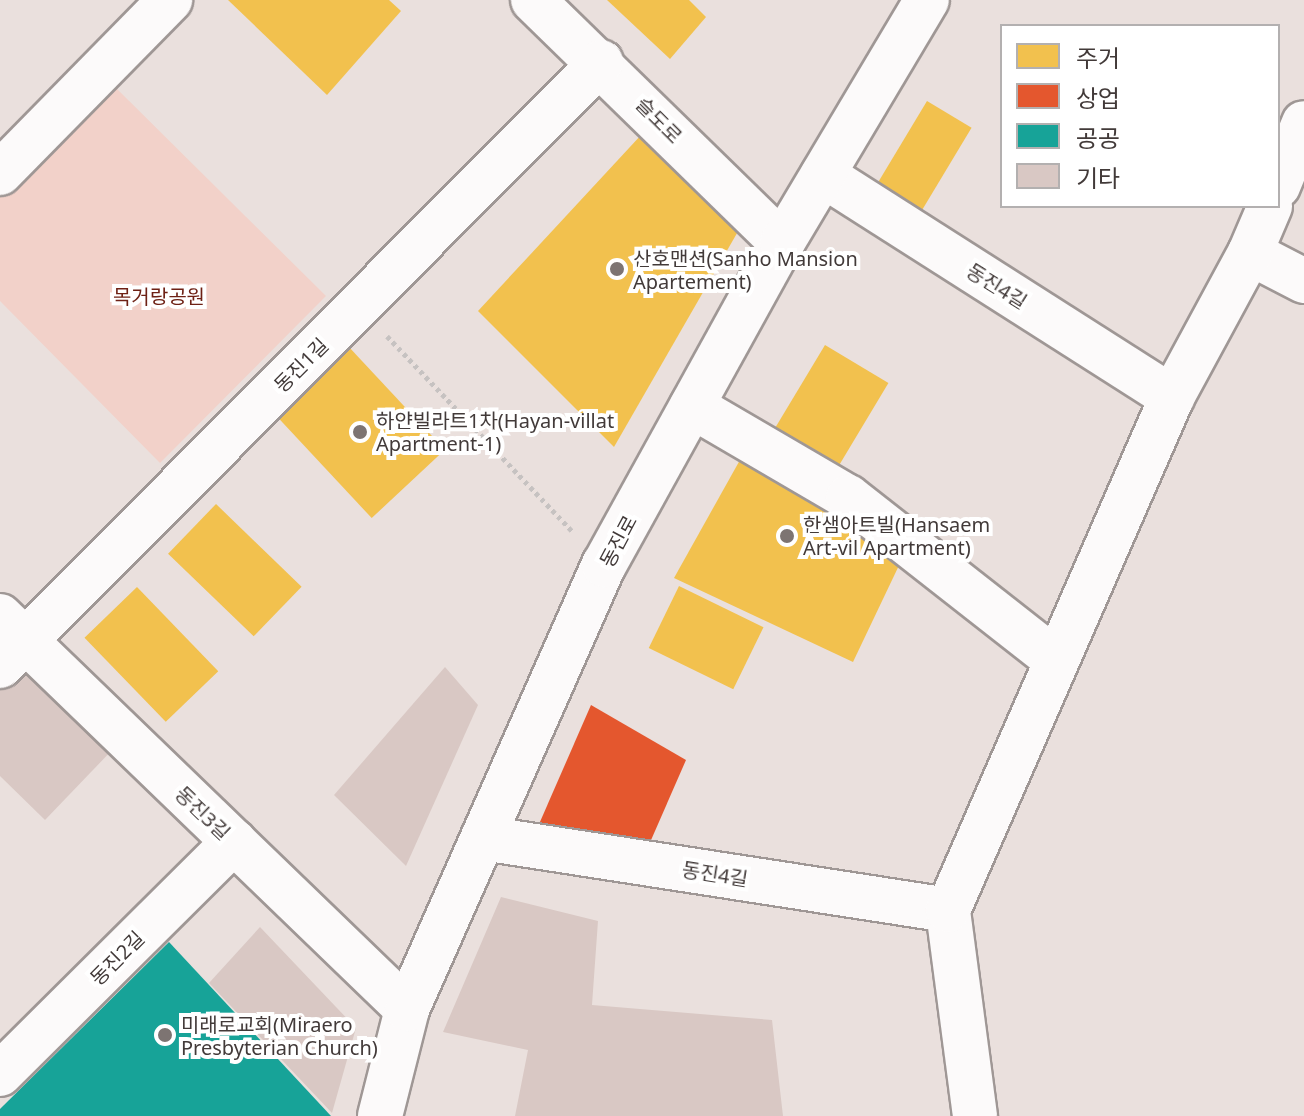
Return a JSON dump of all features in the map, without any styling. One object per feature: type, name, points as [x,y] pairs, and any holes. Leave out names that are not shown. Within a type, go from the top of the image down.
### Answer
[{"type":"street","points":[[0,173],[170,0]]},
{"type":"street","name":"슬도로","points":[[533,0],[601,62],[782,243]]},
{"type":"street","name":"동진로","points":[[380,1116],[407,1009],[604,565],[782,243],[927,0]]},
{"type":"street","name":"동진1길","points":[[8,642],[359,306],[601,62]]},
{"type":"street","points":[[1280,181],[1304,123]]},
{"type":"street","name":"동진4길","points":[[823,175],[1172,397]]},
{"type":"street","points":[[975,1116],[948,910],[1172,397],[1250,253],[1269,208]]},
{"type":"street","points":[[1250,253],[1304,281]]},
{"type":"street","points":[[692,406],[848,497],[1056,660]]},
{"type":"street","name":"동진3길","points":[[8,642],[234,842],[407,1009]]},
{"type":"street","name":"동진4길","points":[[483,838],[948,910]]},
{"type":"street","name":"동진2길","points":[[0,1074],[234,842]]},
{"type":"path","points":[[359,306],[604,565]]},
{"type":"green space","name":"목거랑공원","points":[[110,82],[326,296],[160,463],[0,301],[0,195]]},
{"type":"building: 주거","points":[[228,0],[389,0],[401,11],[327,95]]},
{"type":"building: 주거","points":[[607,0],[689,0],[706,17],[670,59]]},
{"type":"building: 주거","points":[[927,101],[972,128],[920,214],[875,188]]},
{"type":"building: 주거","name":"산호맨션(Sanho Mansion Apartement)","points":[[642,134],[740,228],[614,447],[478,311]]},
{"type":"building: 주거","points":[[825,345],[888,383],[836,470],[773,432]]},
{"type":"building: 주거","name":"하얀빌라트1차(Hayan-villat Apartment-1)","points":[[348,346],[445,450],[372,518],[275,414]]},
{"type":"building: 주거","name":"한샘아트빌(Hansaem Art-vil Apartment)","points":[[745,451],[903,557],[853,662],[674,578]]},
{"type":"building: 주거","points":[[216,504],[302,587],[254,636],[168,554]]},
{"type":"building: 주거","points":[[679,586],[763,627],[733,689],[649,648]]},
{"type":"building: 주거","points":[[137,587],[218,671],[166,722],[84,638]]},
{"type":"building: 상업","points":[[591,705],[686,760],[648,847],[536,831]]},
{"type":"building: 공공","name":"미래로교회(Miraero Presbyterian Church)","points":[[169,942],[331,1116],[0,1116],[0,1109]]},
{"type":"building: 기타","points":[[27,667],[116,746],[45,820],[0,776],[0,681]]},
{"type":"building: 기타","points":[[445,667],[478,705],[406,866],[334,795]]},
{"type":"building: 기타","points":[[501,897],[598,921],[592,1005],[772,1020],[783,1116],[515,1116],[528,1050],[443,1032]]},
{"type":"building: 기타","points":[[260,927],[356,1028],[332,1113],[209,983]]},
{"type":"place","name":"산호맨션(Sanho Mansion Apartement)","points":[[617,269]]},
{"type":"place","name":"하얀빌라트1차(Hayan-villat Apartment-1)","points":[[360,432]]},
{"type":"place","name":"한샘아트빌(Hansaem Art-vil Apartment)","points":[[787,536]]},
{"type":"place","name":"미래로교회(Miraero Presbyterian Church)","points":[[165,1035]]}]
